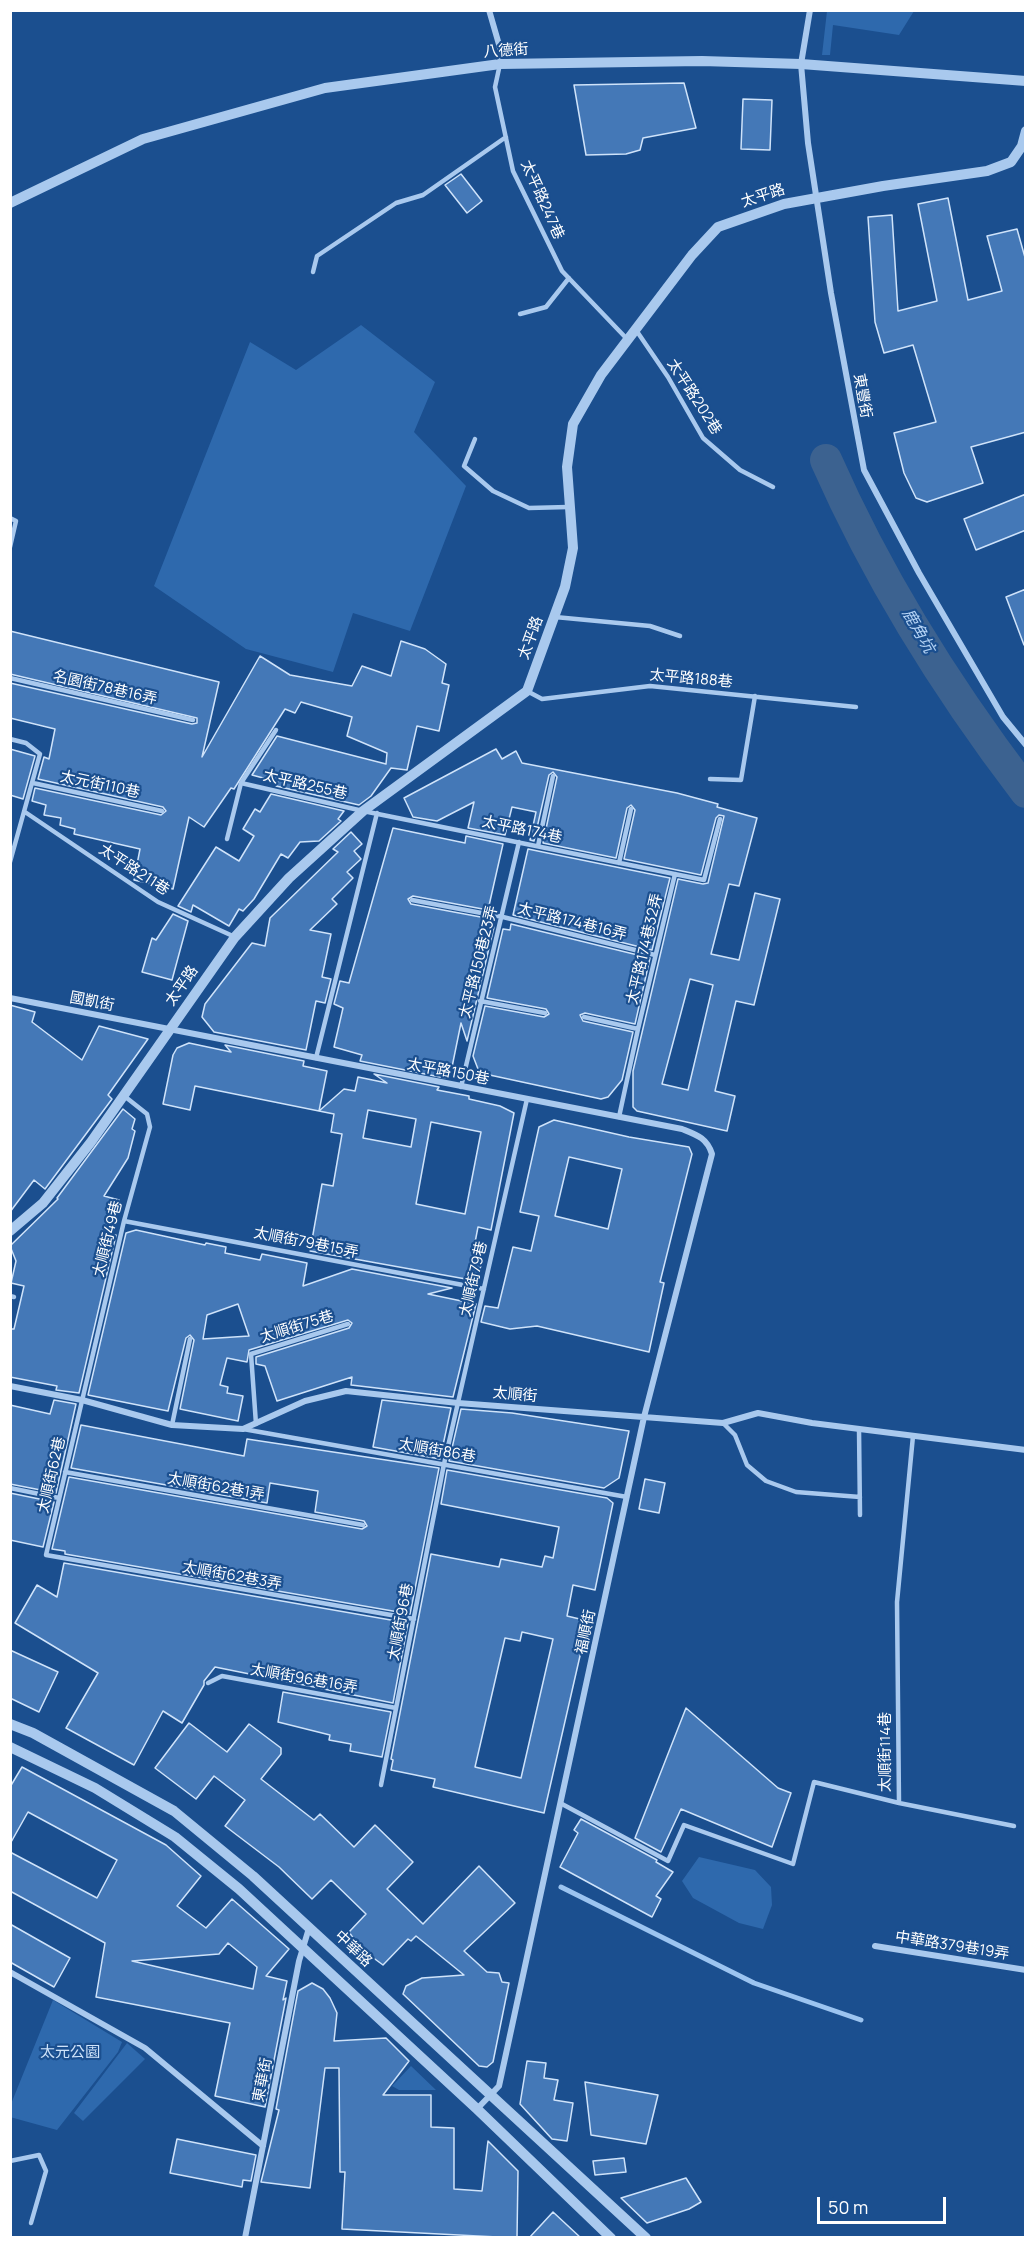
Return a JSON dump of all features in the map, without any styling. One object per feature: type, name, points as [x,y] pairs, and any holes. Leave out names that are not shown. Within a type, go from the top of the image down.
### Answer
[{"type":"street","name":"太平路247巷","points":[[489,10],[500,48],[500,64]]},
{"type":"street","name":"東豐街","points":[[810,10],[801,64],[815,198],[864,470],[919,573],[997,706],[1026,745]]},
{"type":"street","name":"八德街","points":[[10,203],[143,139],[325,88],[500,64],[702,61],[801,64],[1026,81]]},
{"type":"street","name":"太平路","points":[[10,1231],[43,1203],[235,937],[289,878],[363,811],[527,691],[565,588],[573,548],[567,467],[573,424],[601,375],[692,255],[718,227],[784,204],[987,171],[1011,162],[1022,146],[1026,132]]},
{"type":"street","name":"國凱街","points":[[10,998],[170,1030]]},
{"type":"street","name":"太平路150巷","points":[[170,1030],[682,1129],[702,1137],[709,1144],[712,1154]]},
{"type":"street","name":"福順街","points":[[477,2109],[499,2086],[644,1418],[712,1154]]},
{"type":"street","name":"太順街","points":[[10,1386],[82,1400],[172,1425],[243,1429],[305,1401],[346,1391],[723,1423],[758,1413],[859,1429],[1026,1450]]},
{"type":"street","name":"中華路","points":[[10,1724],[33,1732],[174,1811],[253,1876],[646,2238]]},
{"type":"street","points":[[10,1747],[95,1788],[175,1837],[239,1889],[477,2109],[611,2238]]},
{"type":"street","name":"東華街","points":[[245,2238],[302,1947],[309,1928]]},
{"type":"street","name":"中華路379巷19弄","points":[[875,1946],[1026,1970]]},
{"type":"street","points":[[10,1972],[145,2048],[263,2146]]},
{"type":"lane","name":"太平路247巷","points":[[500,64],[495,87],[513,171],[562,271],[627,339]]},
{"type":"lane","points":[[313,272],[317,256],[396,203],[423,195],[506,137]]},
{"type":"lane","points":[[520,314],[546,307],[569,278]]},
{"type":"lane","name":"太平路202巷","points":[[635,329],[668,376],[703,438],[740,470],[773,487]]},
{"type":"lane","points":[[475,439],[464,466],[493,491],[529,508],[570,507]]},
{"type":"lane","points":[[10,518],[16,521],[10,547]]},
{"type":"lane","points":[[555,617],[650,626],[680,636]]},
{"type":"lane","name":"名園街78巷16弄","points":[[10,678],[193,720]]},
{"type":"lane","name":"太平路188巷","points":[[527,691],[542,699],[650,686],[856,707]]},
{"type":"lane","points":[[710,779],[741,780],[755,696]]},
{"type":"lane","name":"太平路255巷","points":[[227,839],[242,783],[276,730]]},
{"type":"lane","points":[[10,739],[26,743],[40,754],[10,862]]},
{"type":"lane","points":[[538,846],[553,776]]},
{"type":"lane","name":"太元街110巷","points":[[33,783],[162,811]]},
{"type":"lane","name":"太平路255巷","points":[[242,783],[363,811]]},
{"type":"lane","points":[[619,863],[631,809]]},
{"type":"lane","name":"太平路174巷","points":[[363,811],[704,880],[720,819]]},
{"type":"lane","name":"太平路211巷","points":[[25,812],[158,902],[235,937]]},
{"type":"lane","points":[[316,1058],[377,813]]},
{"type":"lane","name":"太平路150巷23弄","points":[[461,1087],[519,842]]},
{"type":"lane","name":"太平路174巷32弄","points":[[619,1117],[675,874]]},
{"type":"lane","name":"太平路174巷16弄","points":[[412,900],[503,917],[655,955]]},
{"type":"lane","points":[[480,1001],[545,1013]]},
{"type":"lane","points":[[584,1017],[638,1029]]},
{"type":"lane","name":"太順街49巷","points":[[82,1400],[124,1221],[150,1127],[147,1114],[123,1094]]},
{"type":"lane","name":"太順街79巷","points":[[444,1464],[527,1099]]},
{"type":"lane","name":"太順街79巷15弄","points":[[124,1221],[484,1289]]},
{"type":"lane","name":"太順街75巷","points":[[256,1424],[251,1354],[348,1324]]},
{"type":"lane","points":[[172,1425],[190,1339]]},
{"type":"lane","name":"太順街62巷","points":[[46,1555],[82,1400]]},
{"type":"lane","points":[[723,1423],[735,1435],[747,1465],[766,1481],[796,1492],[860,1497]]},
{"type":"lane","name":"太順街86巷","points":[[243,1429],[627,1497]]},
{"type":"lane","points":[[859,1429],[860,1515]]},
{"type":"lane","name":"太順街114巷","points":[[562,1804],[668,1861],[684,1825],[794,1864],[814,1782],[899,1803],[897,1602],[913,1436]]},
{"type":"lane","name":"太順街96巷","points":[[381,1785],[444,1464]]},
{"type":"lane","name":"太順街62巷1弄","points":[[65,1472],[363,1525]]},
{"type":"lane","points":[[10,1488],[59,1498]]},
{"type":"lane","name":"太順街62巷3弄","points":[[46,1555],[414,1619]]},
{"type":"lane","name":"太順街96巷16弄","points":[[208,1683],[222,1676],[396,1708]]},
{"type":"lane","points":[[899,1803],[1014,1826]]},
{"type":"lane","points":[[10,2161],[39,2155],[46,2171],[31,2223]]},
{"type":"green space","points":[[827,10],[914,11],[899,35],[833,25],[830,55],[822,55]]},
{"type":"green space","points":[[361,325],[435,382],[414,432],[466,486],[410,631],[353,613],[333,672],[246,649],[154,586],[250,342],[296,370]]},
{"type":"green space","points":[[699,1857],[755,1870],[771,1887],[772,1905],[763,1929],[739,1923],[693,1898],[682,1881]]},
{"type":"green space","name":"太元公園","points":[[53,2000],[122,2042],[118,2052],[57,2130],[10,2117],[11,2104]]},
{"type":"green space","points":[[127,2043],[145,2059],[83,2121],[74,2113]]},
{"type":"green space","points":[[411,2066],[436,2090],[399,2090],[392,2086]]},
{"type":"building","points":[[684,83],[696,128],[643,138],[640,150],[626,154],[586,155],[574,85]]},
{"type":"building","points":[[743,99],[772,100],[770,150],[741,149]]},
{"type":"building","points":[[461,174],[482,201],[467,213],[445,185]]},
{"type":"building","points":[[948,198],[968,300],[1002,291],[987,236],[1017,229],[1026,261],[1026,432],[971,447],[983,483],[927,502],[916,498],[904,473],[894,433],[936,422],[913,345],[884,353],[875,322],[868,217],[892,215],[898,311],[937,301],[918,204]]},
{"type":"building","points":[[1026,494],[1026,530],[976,550],[964,519]]},
{"type":"building","points":[[1026,589],[1026,644],[1024,645],[1006,597]]},
{"type":"building","points":[[10,631],[219,682],[202,757],[260,656],[290,675],[352,686],[362,666],[391,676],[401,641],[425,649],[446,664],[442,683],[449,685],[439,731],[417,726],[407,770],[391,768],[371,796],[359,805],[276,786],[278,782],[252,775],[277,736],[386,764],[387,753],[347,736],[352,717],[301,702],[295,713],[285,709],[234,789],[231,788],[204,827],[189,817],[173,889],[134,880],[140,849],[74,834],[75,829],[60,825],[61,818],[44,815],[46,805],[32,801],[35,788],[161,815],[166,811],[163,807],[38,779],[44,757],[49,759],[55,729],[10,718],[10,683],[192,724],[197,723],[197,718],[10,674]]},
{"type":"building","points":[[10,749],[35,756],[23,799],[10,795]]},
{"type":"building","points":[[496,749],[502,759],[516,751],[522,763],[677,793],[757,818],[739,886],[729,884],[711,954],[739,960],[755,893],[780,899],[754,1005],[736,1001],[715,1091],[735,1096],[727,1131],[637,1111],[633,1107],[633,1071],[678,879],[708,883],[724,816],[719,815],[716,818],[701,875],[624,859],[635,810],[631,805],[627,808],[616,858],[543,843],[557,777],[553,772],[549,775],[534,841],[530,840],[536,812],[512,807],[505,835],[468,828],[474,802],[437,821],[413,817],[404,798]],"holes":[[[690,979],[713,985],[688,1090],[662,1084]]]},
{"type":"building","points":[[271,794],[344,811],[338,819],[341,821],[319,841],[300,842],[288,858],[281,854],[254,899],[243,911],[239,909],[229,926],[193,905],[191,912],[178,906],[216,847],[239,861],[254,836],[243,829],[255,809],[260,812]]},
{"type":"building","points":[[393,828],[465,843],[466,836],[503,844],[488,910],[413,896],[408,899],[411,904],[486,918],[485,924],[494,927],[467,1041],[461,1023],[452,1067],[445,1078],[360,1061],[362,1055],[334,1047],[343,1008],[334,1004],[340,981],[349,983]]},
{"type":"building","points":[[351,832],[362,844],[354,851],[361,859],[347,872],[353,878],[332,899],[337,904],[310,930],[331,934],[322,977],[331,979],[325,1003],[316,1001],[306,1050],[214,1032],[202,1017],[205,1004],[252,943],[265,946],[270,918],[338,852],[333,849]]},
{"type":"building","points":[[528,849],[670,878],[652,950],[513,915]]},
{"type":"building","points":[[173,914],[188,921],[172,980],[142,972],[152,938],[156,940]]},
{"type":"building","points":[[511,924],[650,958],[635,1024],[585,1013],[580,1015],[583,1021],[633,1032],[622,1080],[608,1097],[601,1099],[485,1074],[478,1069],[473,1056],[485,1006],[544,1017],[549,1014],[546,1009],[487,998],[503,929],[510,930]]},
{"type":"building","points":[[10,1005],[35,1012],[32,1022],[82,1060],[99,1026],[148,1039],[108,1095],[112,1099],[45,1189],[34,1180],[10,1212]]},
{"type":"building","points":[[189,1043],[231,1052],[225,1045],[304,1061],[303,1066],[327,1071],[319,1111],[195,1086],[190,1110],[163,1104],[173,1055],[177,1048]]},
{"type":"building","points":[[374,1074],[439,1087],[437,1090],[469,1096],[469,1099],[500,1106],[514,1113],[491,1230],[478,1227],[472,1258],[482,1261],[477,1281],[310,1251],[322,1184],[333,1186],[342,1134],[331,1132],[334,1114],[319,1111],[344,1089],[355,1091],[358,1077],[387,1083]],"holes":[[[368,1110],[416,1119],[411,1147],[363,1138]],[[431,1122],[481,1132],[465,1214],[416,1204]]]},
{"type":"building","points":[[123,1109],[135,1119],[132,1129],[135,1131],[128,1158],[104,1196],[119,1200],[109,1237],[116,1235],[79,1393],[56,1390],[57,1386],[10,1377],[10,1329],[14,1329],[24,1286],[11,1283],[16,1261],[10,1246],[58,1199]]},
{"type":"building","points":[[554,1120],[629,1137],[689,1147],[692,1154],[660,1282],[664,1283],[649,1352],[537,1326],[510,1329],[481,1322],[485,1306],[498,1308],[513,1247],[531,1251],[539,1216],[520,1212],[539,1127]],"holes":[[[569,1157],[622,1169],[608,1229],[555,1216]]]},
{"type":"building","points":[[136,1230],[205,1245],[206,1243],[226,1247],[225,1253],[260,1260],[262,1254],[307,1263],[303,1286],[352,1269],[452,1288],[428,1294],[476,1304],[453,1397],[351,1385],[352,1377],[277,1401],[265,1366],[256,1364],[256,1357],[349,1328],[352,1323],[348,1320],[249,1350],[247,1362],[227,1358],[220,1385],[228,1387],[227,1393],[243,1396],[238,1421],[180,1409],[194,1340],[190,1335],[186,1338],[168,1411],[88,1395],[126,1233]],"holes":[[[238,1304],[249,1336],[203,1339],[207,1315]]]},
{"type":"building","points":[[54,1400],[76,1404],[56,1493],[10,1484],[10,1405],[50,1414]]},
{"type":"building","points":[[382,1400],[451,1408],[440,1459],[373,1447]]},
{"type":"building","points":[[461,1409],[512,1413],[629,1431],[619,1478],[604,1488],[449,1461]]},
{"type":"building","points":[[81,1425],[244,1456],[247,1439],[439,1468],[410,1614],[65,1554],[65,1551],[52,1549],[69,1477],[362,1529],[367,1526],[364,1521],[315,1512],[318,1491],[270,1483],[267,1503],[71,1468]]},
{"type":"building","points":[[447,1470],[607,1498],[613,1503],[595,1590],[573,1585],[567,1616],[588,1621],[544,1813],[433,1787],[435,1779],[391,1770],[393,1760],[391,1759],[431,1554],[499,1567],[501,1559],[542,1567],[545,1556],[553,1558],[559,1527],[441,1504]],"holes":[[[522,1632],[553,1639],[521,1778],[475,1767],[505,1638],[520,1641]]]},
{"type":"building","points":[[645,1479],[665,1483],[659,1513],[639,1509]]},
{"type":"building","points":[[10,1493],[54,1502],[43,1547],[10,1540]]},
{"type":"building","points":[[64,1563],[408,1623],[393,1703],[215,1667],[204,1681],[204,1685],[182,1723],[163,1711],[134,1765],[66,1728],[98,1673],[15,1623],[37,1585],[57,1597]]},
{"type":"building","points":[[10,1650],[58,1672],[39,1712],[10,1698]]},
{"type":"building","points":[[283,1692],[391,1712],[382,1757],[350,1751],[351,1744],[329,1740],[330,1735],[278,1722]]},
{"type":"building","points":[[686,1708],[778,1788],[791,1793],[772,1847],[681,1809],[661,1852],[635,1838]]},
{"type":"building","points":[[189,1723],[227,1752],[249,1724],[281,1748],[281,1754],[261,1779],[314,1820],[320,1814],[354,1847],[375,1825],[413,1862],[387,1889],[423,1924],[479,1866],[515,1903],[464,1951],[487,1972],[499,1973],[502,1982],[509,1983],[493,2062],[487,2067],[479,2066],[403,1994],[406,1986],[422,1978],[464,1975],[416,1936],[411,1941],[408,1939],[383,1965],[360,1948],[349,1932],[366,1914],[331,1880],[312,1899],[279,1867],[225,1826],[245,1800],[214,1776],[196,1799],[155,1768]]},
{"type":"building","points":[[22,1767],[166,1845],[201,1876],[177,1906],[206,1928],[232,1899],[289,1949],[266,1976],[287,1981],[283,2000],[286,1998],[265,2107],[215,2096],[230,2023],[96,1997],[105,1943],[10,1891],[10,1852],[97,1898],[117,1860],[28,1812],[10,1844],[10,1787]],"holes":[[[228,1943],[257,1967],[253,1989],[132,1961],[219,1954]]]},
{"type":"building","points":[[581,1819],[657,1860],[656,1862],[673,1872],[656,1896],[661,1899],[652,1917],[560,1867],[578,1833],[574,1830]]},
{"type":"building","points":[[10,1924],[70,1958],[54,1987],[10,1962]]},
{"type":"building","points":[[312,1983],[323,1989],[337,2013],[334,2041],[386,2038],[409,2061],[383,2095],[431,2095],[431,2127],[454,2128],[454,2189],[482,2191],[488,2141],[518,2171],[517,2238],[342,2229],[345,2172],[340,2172],[339,2068],[325,2068],[310,2188],[261,2182],[279,2110],[276,2109],[298,1991]]},
{"type":"building","points":[[527,2061],[546,2063],[544,2078],[558,2080],[554,2100],[573,2103],[567,2141],[552,2139],[520,2104]]},
{"type":"building","points":[[585,2082],[658,2095],[646,2144],[591,2135]]},
{"type":"building","points":[[177,2139],[256,2155],[251,2181],[243,2180],[242,2187],[170,2173]]},
{"type":"building","points":[[624,2158],[626,2172],[595,2175],[593,2161]]},
{"type":"building","points":[[686,2178],[701,2202],[689,2209],[647,2223],[621,2198]]},
{"type":"building","points":[[553,2212],[581,2238],[529,2238]]},
{"type":"waterway","name":"鹿角坑","points":[[826,460],[868,547],[916,632],[969,714],[1026,792]]},
{"type":"waterway","points":[[561,1887],[754,1983],[861,2020]]}]
